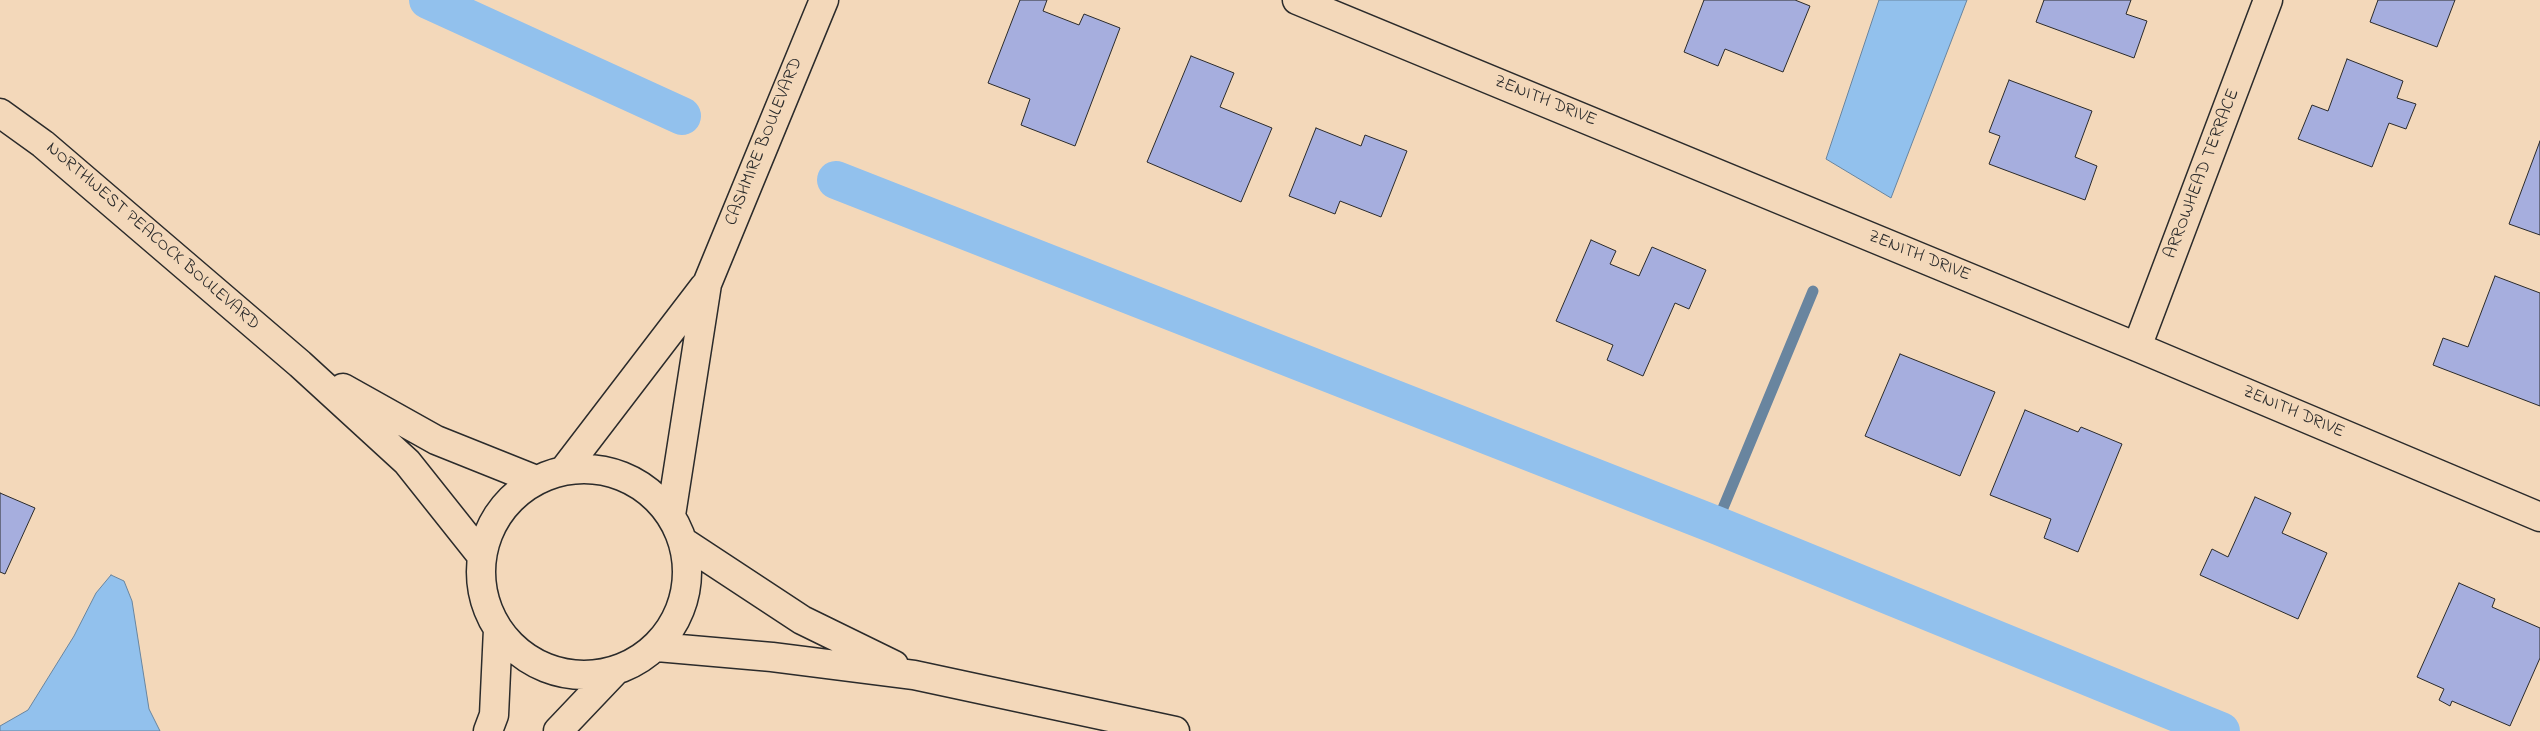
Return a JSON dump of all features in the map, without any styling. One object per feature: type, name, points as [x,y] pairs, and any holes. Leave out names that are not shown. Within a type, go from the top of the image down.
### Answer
[{"type":"street","name":"CASHMIRE BOULEVARD","points":[[671,515],[707,284],[824,0]]},
{"type":"street","name":"ZENITH DRIVE","points":[[1297,0],[2138,347],[2540,517]]},
{"type":"street","name":"ARROWHEAD TERRACE","points":[[2138,347],[2268,0]]},
{"type":"street","name":"NORTHWEST PEACOCK BOULEVARD","points":[[0,113],[44,144],[300,364],[407,462],[481,555]]},
{"type":"street","name":"CASHMIRE BOULEVARD","points":[[564,470],[707,284]]},
{"type":"street","name":"NORTHWEST PEACOCK BOULEVARD","points":[[300,364],[436,440],[536,480]]},
{"type":"street","points":[[593,468],[622,475],[649,491],[671,515],[684,543],[688,575],[672,628],[657,647],[637,661],[614,671],[584,676],[554,670],[526,657],[498,629],[483,594],[481,555],[495,519],[513,496],[536,480],[564,470],[593,468]]},
{"type":"street","points":[[684,543],[802,620],[914,675]]},
{"type":"street","points":[[488,731],[494,715],[498,629]]},
{"type":"street","points":[[657,647],[772,657],[914,675],[1175,731]]},
{"type":"street","points":[[558,731],[614,671]]},
{"type":"water","points":[[1879,0],[1967,0],[1891,198],[1826,159]]},
{"type":"water","points":[[111,575],[124,581],[132,601],[149,709],[160,731],[0,731],[0,726],[28,710],[74,636],[96,593]]},
{"type":"building","points":[[1020,0],[1047,0],[1043,11],[1079,25],[1084,14],[1120,28],[1075,146],[1021,125],[1030,99],[988,83]]},
{"type":"building","points":[[1704,0],[1795,0],[1810,6],[1783,72],[1725,49],[1718,66],[1684,52]]},
{"type":"building","points":[[2044,0],[2131,0],[2126,14],[2147,21],[2134,58],[2036,22]]},
{"type":"building","points":[[2378,0],[2455,0],[2437,47],[2370,22]]},
{"type":"building","points":[[1191,56],[1234,73],[1220,107],[1272,128],[1241,202],[1147,162]]},
{"type":"building","points":[[2347,59],[2403,81],[2397,98],[2416,104],[2406,129],[2389,123],[2372,167],[2298,139],[2312,105],[2328,111]]},
{"type":"building","points":[[2009,80],[2092,111],[2075,157],[2097,166],[2085,200],[1989,164],[2000,136],[1989,132]]},
{"type":"building","points":[[1316,128],[1361,146],[1365,135],[1407,151],[1381,217],[1340,201],[1335,214],[1289,196]]},
{"type":"building","points":[[2540,141],[2540,235],[2509,224]]},
{"type":"building","points":[[1591,240],[1616,251],[1610,264],[1639,276],[1652,247],[1706,270],[1689,309],[1675,303],[1643,376],[1607,360],[1613,345],[1556,321]]},
{"type":"building","points":[[2495,276],[2540,293],[2540,406],[2433,365],[2443,338],[2468,347]]},
{"type":"building","points":[[1900,354],[1995,392],[1960,476],[1865,436]]},
{"type":"building","points":[[2025,410],[2078,432],[2081,427],[2122,444],[2078,552],[2044,538],[2051,519],[1990,495]]},
{"type":"building","points":[[0,493],[35,508],[5,574],[0,572]]},
{"type":"building","points":[[2255,497],[2291,513],[2282,533],[2327,553],[2298,619],[2200,575],[2212,549],[2228,557]]},
{"type":"building","points":[[2459,583],[2495,599],[2492,607],[2540,628],[2540,658],[2510,726],[2452,701],[2450,706],[2439,700],[2444,689],[2417,677]]},
{"type":"waterway","points":[[428,0],[682,116]]},
{"type":"waterway","points":[[836,180],[1716,525],[2221,731]]},
{"type":"waterway","points":[[1716,525],[1813,291]]}]
